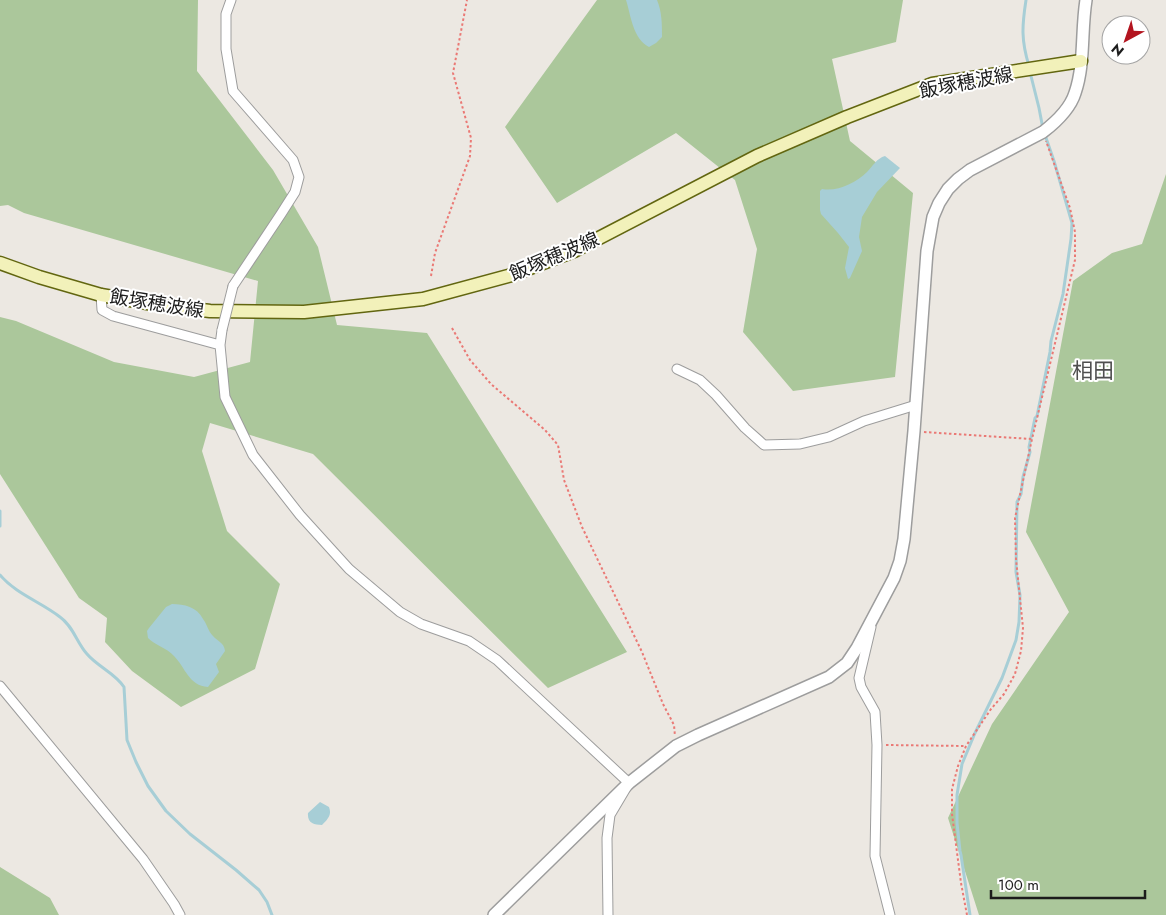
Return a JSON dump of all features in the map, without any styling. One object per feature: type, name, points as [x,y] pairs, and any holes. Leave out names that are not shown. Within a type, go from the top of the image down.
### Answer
[{"type":"main road","name":"飯塚穂波線","points":[[0,263],[39,277],[101,295],[210,311],[304,312],[424,299],[512,275],[574,251],[757,156],[847,117],[932,84],[1082,61]]},
{"type":"street","points":[[231,0],[226,14],[226,49],[233,91],[293,160],[299,177],[295,192],[282,214],[233,286],[222,330],[220,345],[225,397],[253,455],[300,514],[349,569],[400,612],[421,624],[469,641],[497,660],[629,783]]},
{"type":"street","points":[[494,915],[629,783],[676,746],[829,677],[847,663],[857,648],[894,578],[900,561],[904,539],[927,251],[933,217],[948,189],[958,179],[970,170],[1043,132],[1064,113],[1075,95],[1082,61],[1086,0]]},
{"type":"street","points":[[101,295],[102,310],[114,316],[220,345]]},
{"type":"street","points":[[677,369],[700,380],[745,428],[764,445],[800,444],[829,437],[864,421],[916,405]]},
{"type":"street","points":[[874,617],[859,678],[861,686],[875,712],[877,744],[875,856],[890,915]]},
{"type":"street","points":[[0,686],[143,858],[180,915]]},
{"type":"street","points":[[608,915],[607,838],[610,815],[629,783]]},
{"type":"path","points":[[431,276],[435,253],[470,156],[471,138],[454,73],[467,0]]},
{"type":"path","points":[[967,915],[952,814],[952,789],[966,746],[991,708],[1004,694],[1015,674],[1021,650],[1023,628],[1016,559],[1015,518],[1075,260],[1075,232],[1070,208],[1043,132]]},
{"type":"path","points":[[452,328],[470,360],[491,384],[545,430],[558,445],[564,480],[582,527],[642,652],[663,704],[674,725],[676,746]]},
{"type":"path","points":[[914,431],[1032,439]]},
{"type":"path","points":[[877,744],[966,746]]},
{"type":"green space","points":[[0,0],[198,0],[197,71],[273,170],[318,247],[337,325],[427,333],[627,652],[548,688],[313,454],[210,423],[202,451],[227,531],[280,584],[255,669],[181,707],[132,671],[105,642],[107,618],[79,598],[0,474],[0,317],[16,321],[114,362],[194,377],[250,362],[258,281],[24,213],[8,205],[0,206]]},
{"type":"green space","points":[[597,0],[903,0],[896,42],[832,59],[850,141],[913,193],[895,377],[793,391],[743,332],[757,249],[735,180],[676,133],[557,203],[505,127]]},
{"type":"green space","points":[[1166,174],[1166,915],[979,915],[948,818],[992,724],[1069,612],[1026,532],[1073,281],[1112,253],[1142,244]]},
{"type":"green space","points":[[0,867],[50,898],[59,915],[0,915]]},
{"type":"water","points":[[626,0],[657,0],[661,14],[662,37],[656,43],[649,47],[639,39],[633,26]]},
{"type":"water","points":[[885,156],[900,168],[877,192],[862,217],[859,237],[862,251],[848,279],[845,268],[849,247],[821,214],[820,191],[822,189],[840,188],[852,183],[863,176],[875,163]]},
{"type":"water","points":[[172,604],[194,609],[200,615],[211,634],[223,646],[225,651],[216,664],[219,672],[208,687],[192,680],[171,653],[148,638],[147,631],[149,628],[166,607]]},
{"type":"water","points":[[320,802],[329,807],[330,812],[329,817],[322,825],[316,825],[309,819],[308,813]]},
{"type":"waterway","points":[[1026,0],[1023,33],[1029,66]]},
{"type":"waterway","points":[[1030,72],[1043,129]]},
{"type":"waterway","points":[[970,915],[960,851],[957,795],[962,764],[1002,678],[1016,640],[1020,595],[1016,572],[1017,502],[1021,494],[1051,341],[1063,294],[1071,239],[1072,223],[1045,135]]},
{"type":"waterway","points":[[0,511],[0,526]]},
{"type":"waterway","points":[[0,575],[21,593],[53,612],[64,621],[87,654],[120,682],[124,687],[127,740],[148,786],[166,811],[190,834],[259,890],[267,902],[272,915]]},
{"type":"district","name":"相田","points":[[1093,371]]}]
